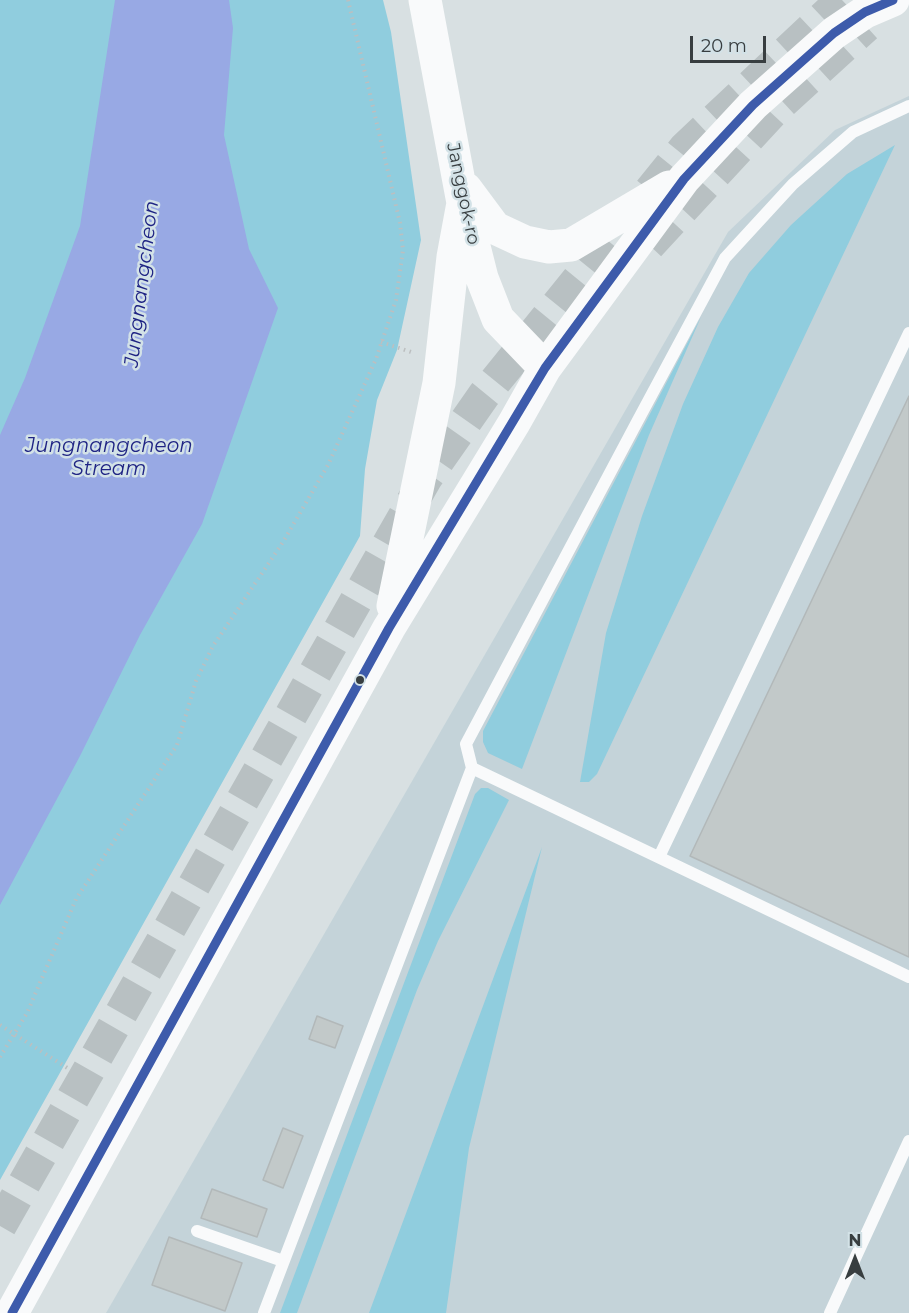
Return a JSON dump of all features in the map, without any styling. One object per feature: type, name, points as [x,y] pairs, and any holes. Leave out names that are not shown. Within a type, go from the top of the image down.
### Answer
[{"type":"main road","name":"Janggok-ro","points":[[425,0],[461,192],[482,278],[498,318],[544,368]]},
{"type":"main road","points":[[12,1313],[389,627],[514,423],[544,368],[684,179],[753,105],[834,33],[865,12],[892,0]]},
{"type":"main road","points":[[461,192],[495,228],[525,242],[549,247],[571,245],[684,179]]},
{"type":"main road","points":[[389,627],[438,383],[461,192]]},
{"type":"lane","points":[[264,1313],[472,768],[466,744],[725,258],[793,184],[853,132],[909,106]]},
{"type":"lane","points":[[659,857],[909,333]]},
{"type":"lane","points":[[472,768],[909,977]]},
{"type":"lane","points":[[830,1313],[909,1141]]},
{"type":"lane","points":[[197,1231],[283,1262]]},
{"type":"path","points":[[0,1057],[15,1036],[76,899],[177,745],[193,690],[213,646],[256,584],[308,501],[351,417],[396,300],[403,250],[400,223],[348,0]]},
{"type":"path","points":[[381,342],[415,353]]},
{"type":"path","points":[[0,1025],[69,1070]]},
{"type":"shaded area","points":[[0,0],[383,0],[391,32],[421,240],[397,350],[377,400],[365,469],[360,536],[0,1180]]},
{"type":"shaded area","points":[[909,96],[909,1313],[106,1313],[728,232],[835,130]]},
{"type":"shaded area","points":[[895,145],[597,774],[589,782],[580,782],[606,633],[642,516],[683,404],[718,327],[749,273],[791,225],[847,174]]},
{"type":"shaded area","points":[[701,317],[649,435],[522,769],[488,753],[483,742],[483,731]]},
{"type":"shaded area","points":[[481,788],[488,788],[509,800],[438,941],[417,990],[297,1313],[280,1313],[475,794]]},
{"type":"shaded area","points":[[542,847],[469,1148],[446,1313],[369,1313]]},
{"type":"water","name":"Jungnangcheon Stream","points":[[115,0],[229,0],[233,28],[224,135],[249,249],[278,308],[202,524],[140,635],[80,756],[0,905],[0,435],[25,378],[80,226]]},
{"type":"building","points":[[909,396],[909,957],[690,856]]},
{"type":"building","points":[[317,1016],[343,1026],[335,1048],[309,1039]]},
{"type":"building","points":[[283,1128],[303,1136],[283,1188],[263,1180]]},
{"type":"building","points":[[212,1189],[267,1209],[257,1237],[201,1218]]},
{"type":"building","points":[[169,1237],[242,1263],[225,1311],[152,1285]]},
{"type":"tunnel","points":[[0,1226],[426,478],[484,395],[685,148],[842,0]]},
{"type":"tunnel","points":[[649,245],[775,109],[866,26]]},
{"type":"transit line","points":[[12,1313],[389,628],[545,368],[684,179],[753,105],[834,33],[865,12],[893,0]]},
{"type":"water label","name":"Jungnangcheon","points":[[142,284]]}]
